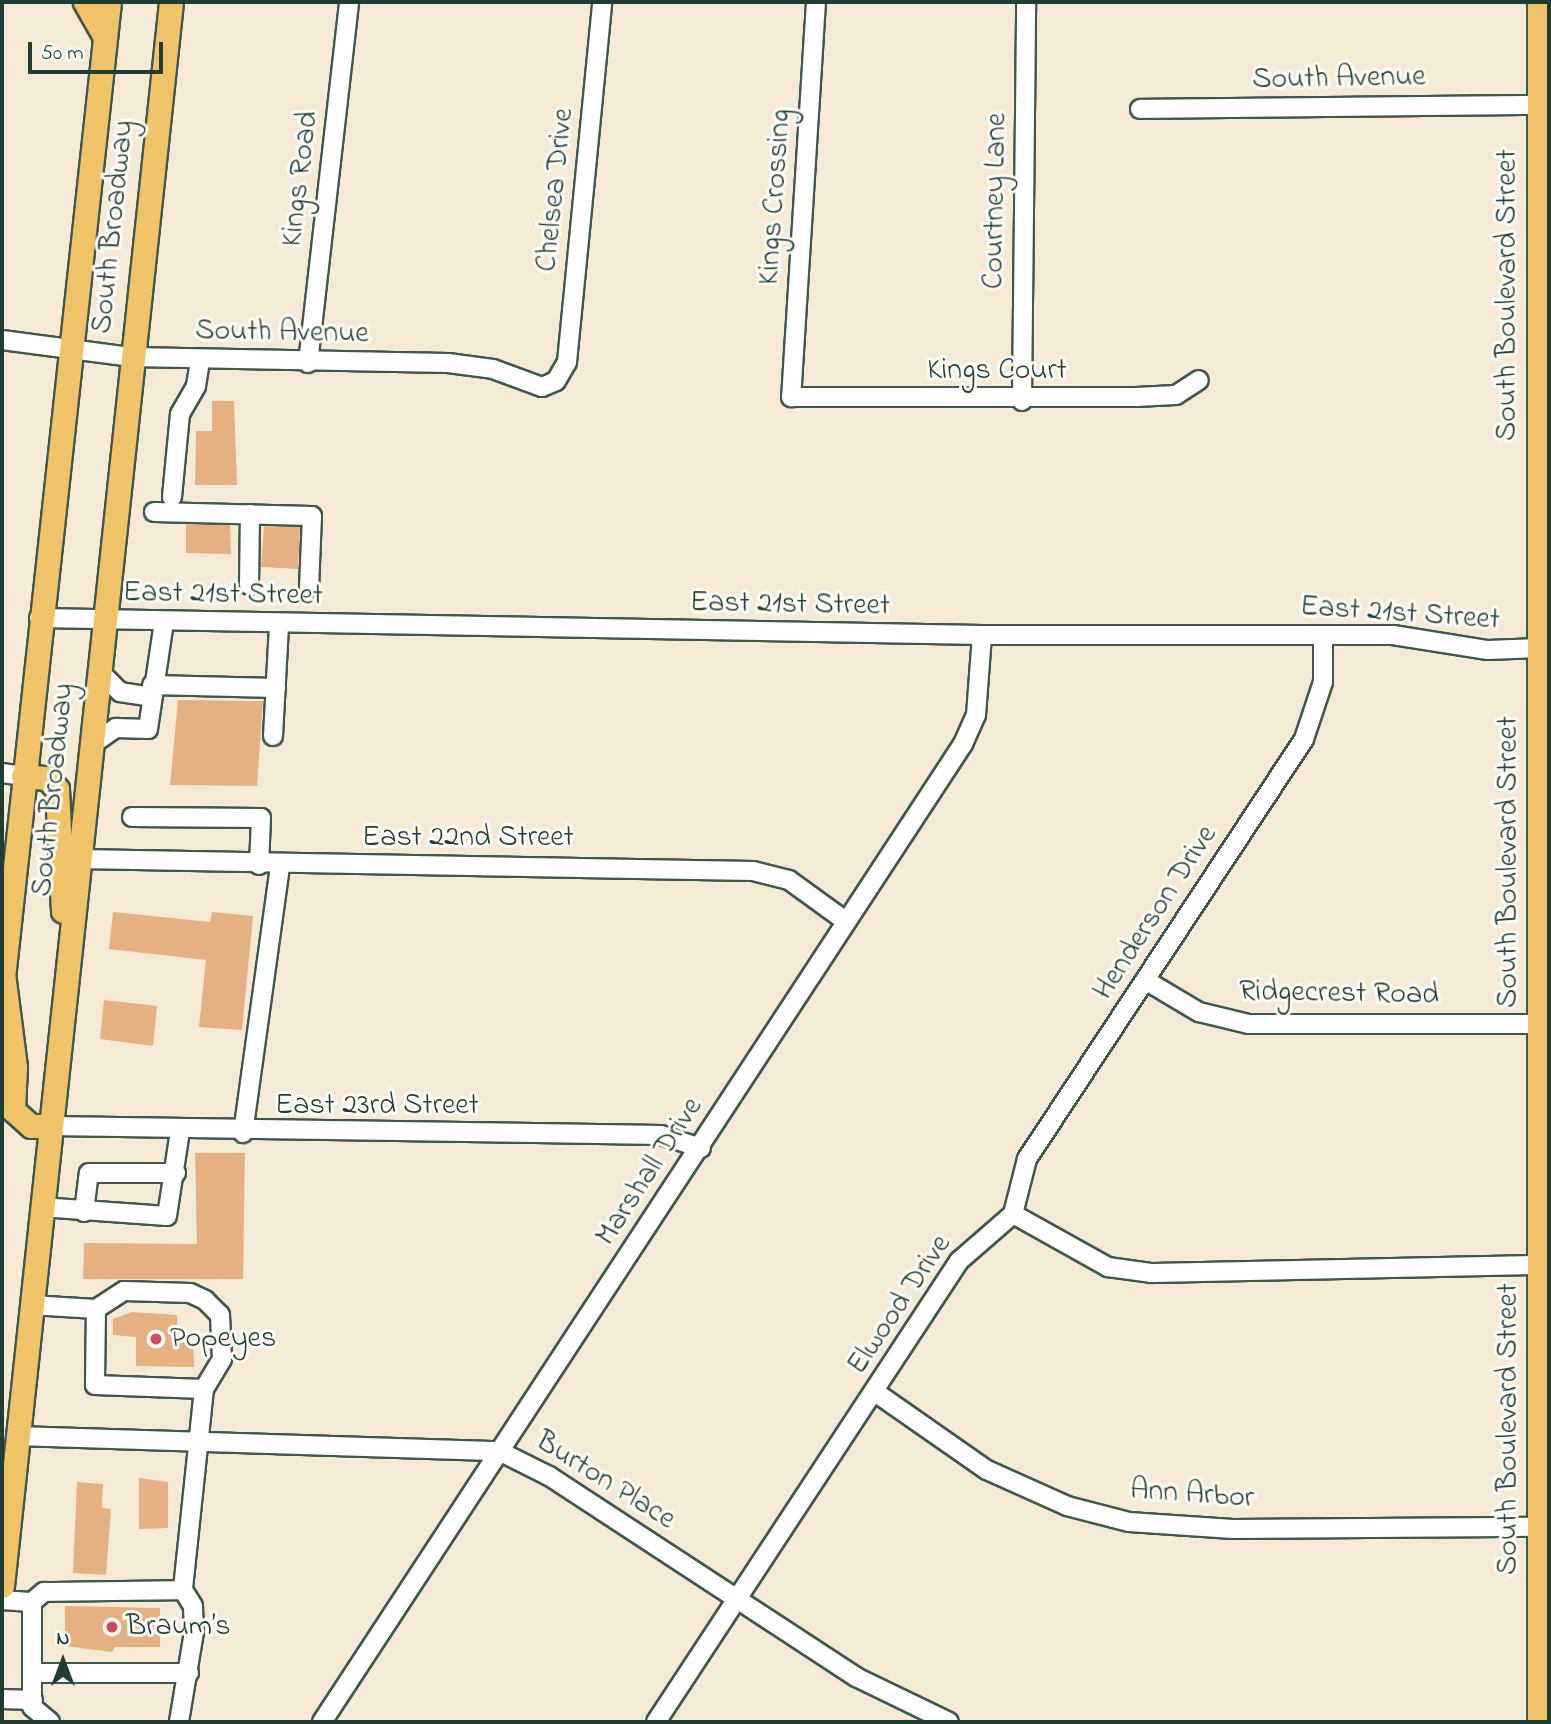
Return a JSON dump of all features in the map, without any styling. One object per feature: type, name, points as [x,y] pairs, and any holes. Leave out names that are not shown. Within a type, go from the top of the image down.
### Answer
[{"type":"main road","points":[[85,2],[105,37]]},
{"type":"main road","name":"South Broadway","points":[[50,1126],[31,1126],[13,1110],[15,1067],[3,980],[12,774],[39,618],[108,2]]},
{"type":"main road","name":"South Broadway","points":[[2,1586],[9,1435],[31,1305],[171,2]]},
{"type":"main road","name":"South Boulevard Street","points":[[1539,2],[1544,446],[1540,648],[1545,1000],[1541,1024],[1545,1393],[1540,1527],[1544,1589],[1539,1722]]},
{"type":"main road","points":[[12,774],[47,778],[57,789],[67,961]]},
{"type":"street","name":"Kings Road","points":[[308,363],[349,2]]},
{"type":"street","name":"Chelsea Drive","points":[[556,381],[567,362],[602,2]]},
{"type":"street","name":"Kings Crossing","points":[[791,397],[816,2]]},
{"type":"street","name":"Courtney Lane","points":[[1022,401],[1026,2]]},
{"type":"street","name":"South Avenue","points":[[1140,109],[1539,105]]},
{"type":"street","name":"South Avenue","points":[[2,340],[132,357],[308,363],[449,363],[493,369],[542,387],[556,381]]},
{"type":"street","points":[[173,497],[180,414],[195,386],[200,360]]},
{"type":"street","name":"Kings Court","points":[[791,397],[1022,401],[1176,395],[1199,380]]},
{"type":"street","points":[[154,512],[312,516],[309,588]]},
{"type":"street","points":[[249,585],[250,514]]},
{"type":"street","name":"East 21st Street","points":[[39,618],[982,635],[1323,635],[1540,648]]},
{"type":"street","points":[[90,746],[116,728],[148,729],[151,691],[161,670],[164,622]]},
{"type":"street","points":[[273,736],[279,624]]},
{"type":"street","name":"Marshall Drive","points":[[322,1722],[701,1148],[844,920],[963,744],[976,715],[982,635]]},
{"type":"street","name":"Henderson Drive","points":[[1013,1214],[1027,1158],[1304,739],[1323,682],[1323,635]]},
{"type":"street","points":[[99,671],[120,692],[276,688]]},
{"type":"street","points":[[132,817],[261,818],[259,865]]},
{"type":"street","name":"East 22nd Street","points":[[79,859],[259,865],[753,872],[789,880],[844,920]]},
{"type":"street","points":[[243,1133],[281,865]]},
{"type":"street","name":"Ridgecrest Road","points":[[1145,980],[1199,1012],[1249,1024],[1541,1024]]},
{"type":"street","name":"East 23rd Street","points":[[50,1126],[243,1133],[661,1135],[701,1148]]},
{"type":"street","points":[[41,1207],[167,1216],[176,1173],[180,1131]]},
{"type":"street","points":[[84,1212],[89,1173],[176,1173]]},
{"type":"street","points":[[1013,1214],[1108,1267],[1151,1273],[1545,1265]]},
{"type":"street","name":"Elwood Drive","points":[[656,1722],[959,1261],[1013,1214]]},
{"type":"street","points":[[31,1305],[96,1309],[124,1291],[190,1293],[205,1300],[220,1315],[222,1359],[204,1389],[183,1590],[193,1608],[189,1673],[179,1722]]},
{"type":"street","points":[[96,1309],[95,1385],[204,1389]]},
{"type":"street","name":"Ann Arbor","points":[[875,1392],[987,1470],[1067,1506],[1129,1522],[1233,1529],[1540,1527]]},
{"type":"street","name":"Burton Place","points":[[9,1435],[499,1451],[522,1460],[856,1677],[950,1722]]},
{"type":"street","points":[[2,1600],[32,1602],[44,1592],[183,1590]]},
{"type":"street","points":[[32,1602],[33,1700],[50,1722]]},
{"type":"street","points":[[33,1673],[189,1673]]},
{"type":"street","points":[[2,1699],[33,1700]]},
{"type":"building","points":[[212,401],[234,401],[237,485],[195,485],[196,431],[212,431]]},
{"type":"building","points":[[186,524],[230,525],[231,554],[186,553]]},
{"type":"building","points":[[264,526],[300,527],[298,569],[261,567]]},
{"type":"building","points":[[178,700],[263,701],[257,786],[170,785]]},
{"type":"building","points":[[113,912],[210,922],[212,912],[253,916],[242,1030],[199,1027],[206,960],[109,949]]},
{"type":"building","points":[[104,1000],[157,1006],[153,1046],[100,1039]]},
{"type":"building","points":[[195,1153],[245,1153],[243,1279],[83,1279],[84,1243],[197,1244]]},
{"type":"building","name":"Popeyes","points":[[132,1312],[177,1315],[177,1341],[193,1341],[194,1367],[136,1366],[136,1337],[113,1335],[113,1319]]},
{"type":"building","points":[[139,1478],[168,1482],[168,1528],[139,1529]]},
{"type":"building","points":[[77,1482],[103,1484],[102,1508],[111,1509],[106,1575],[73,1573]]},
{"type":"building","name":"Braum’s","points":[[65,1606],[160,1608],[160,1647],[115,1647],[112,1652],[65,1646]]},
{"type":"place","name":"Popeyes","points":[[156,1339]]},
{"type":"place","name":"Braum’s","points":[[112,1627]]}]
